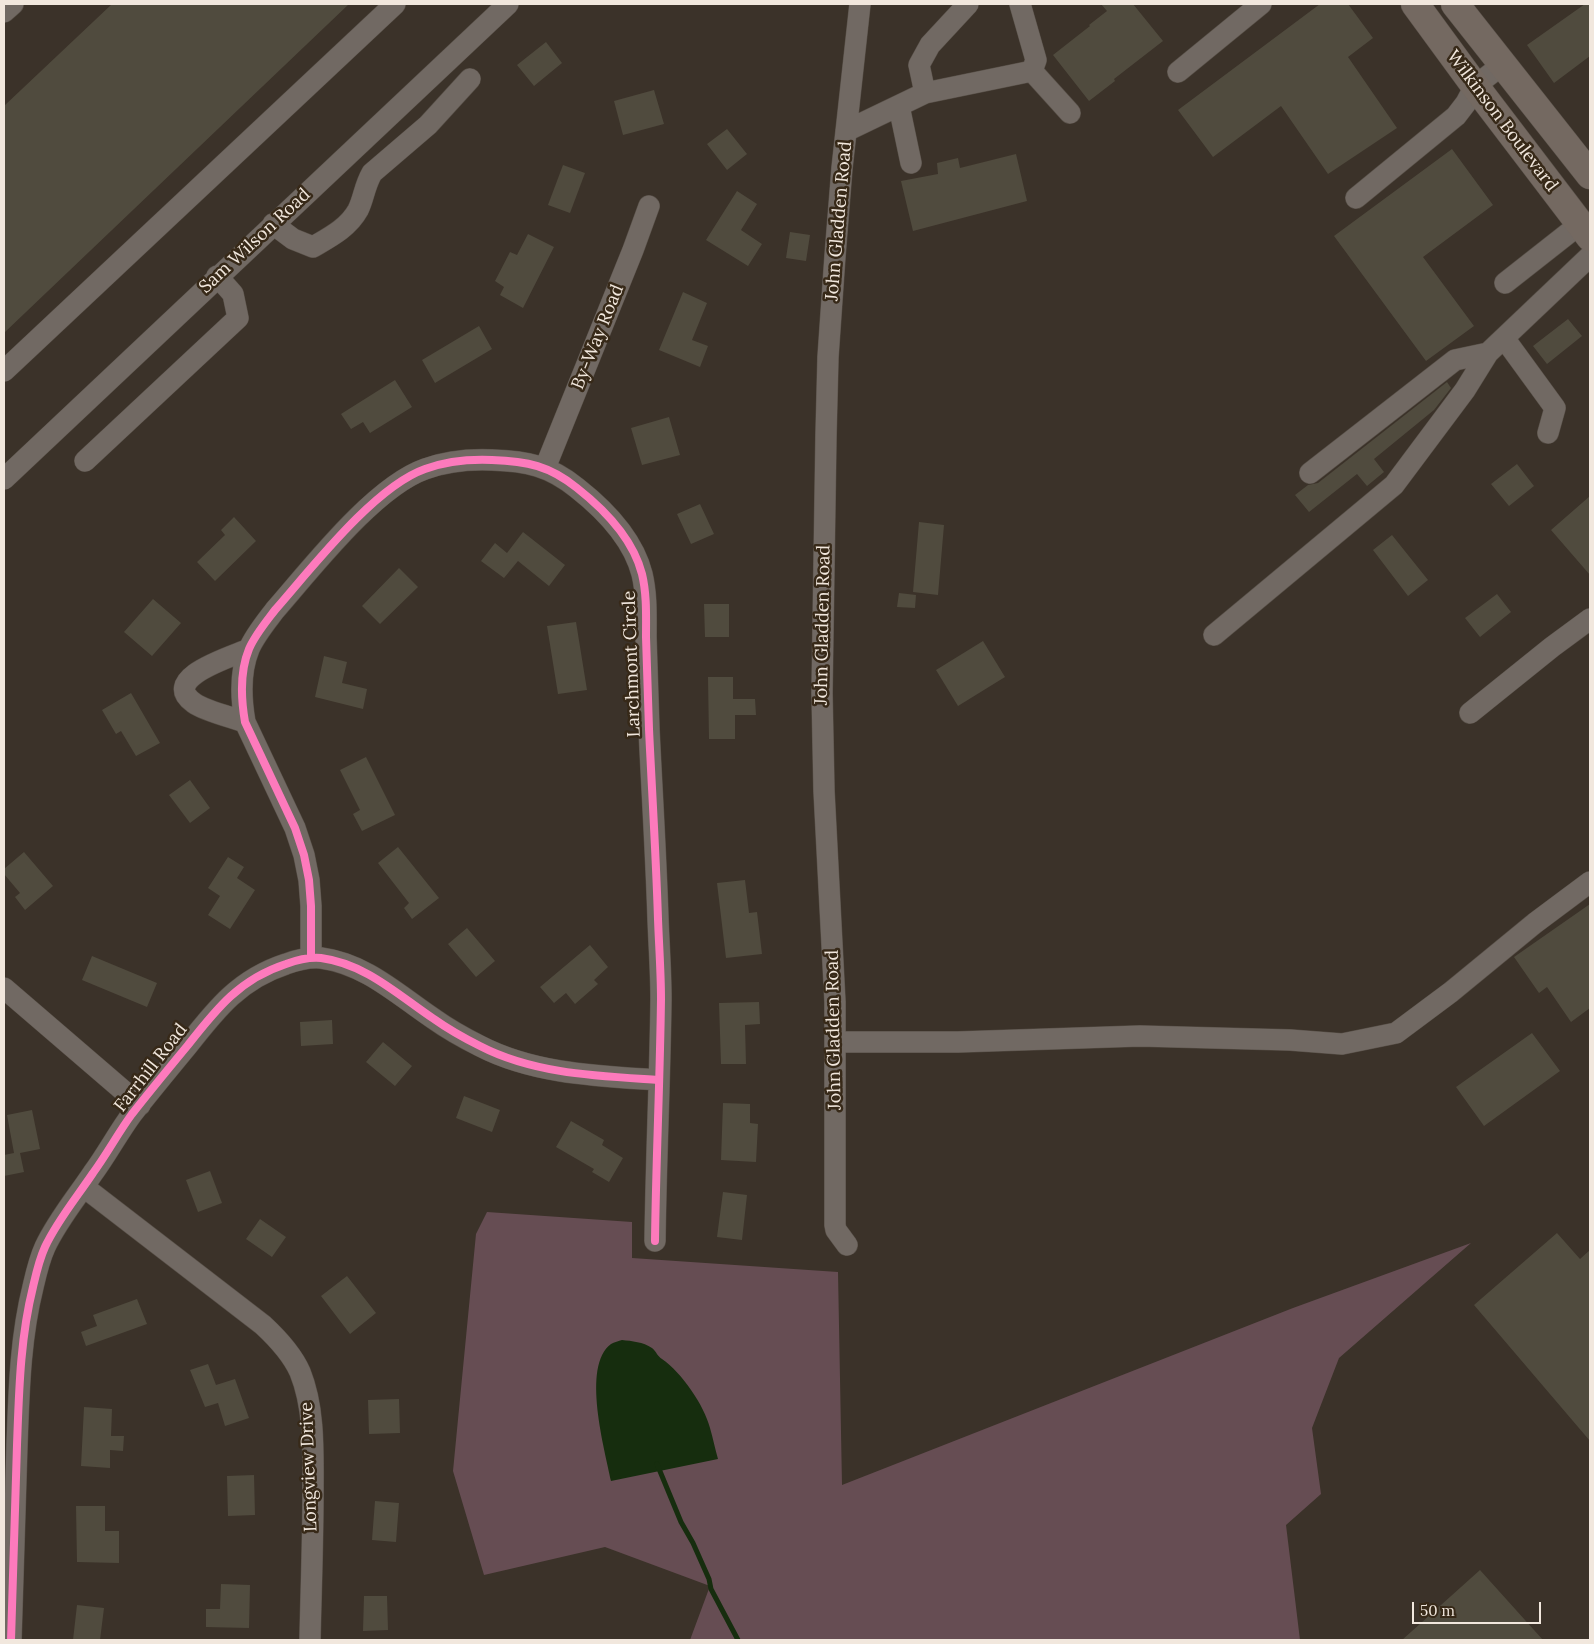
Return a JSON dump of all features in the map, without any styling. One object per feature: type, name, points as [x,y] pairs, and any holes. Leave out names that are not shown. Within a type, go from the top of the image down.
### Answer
[{"type":"main road","name":"Wilkinson Boulevard","points":[[1415,4],[1585,230]]},
{"type":"main road","name":"Wilkinson Boulevard","points":[[1455,4],[1590,175]]},
{"type":"street","points":[[4,12],[13,4]]},
{"type":"street","points":[[4,371],[395,4]]},
{"type":"street","name":"Sam Wilson Road","points":[[4,479],[217,276],[508,4]]},
{"type":"street","name":"John Gladden Road","points":[[847,1245],[835,1225],[836,1042],[822,693],[828,357],[846,131],[860,4]]},
{"type":"street","points":[[925,93],[919,65],[930,45],[968,4]]},
{"type":"street","points":[[1020,4],[1036,60],[1032,71]]},
{"type":"street","points":[[1178,72],[1261,4]]},
{"type":"street","points":[[1356,198],[1456,116],[1475,86],[1502,65]]},
{"type":"street","points":[[846,131],[925,93],[1032,71]]},
{"type":"street","points":[[1032,71],[1070,113]]},
{"type":"street","points":[[273,224],[293,239],[313,247],[342,230],[358,209],[366,183],[372,173],[428,125],[470,79]]},
{"type":"street","points":[[899,106],[911,162]]},
{"type":"street","name":"By-Way Road","points":[[545,468],[649,206]]},
{"type":"street","points":[[1504,283],[1585,230]]},
{"type":"street","points":[[1214,635],[1394,485],[1465,390],[1488,353],[1590,256]]},
{"type":"street","points":[[85,461],[238,318],[233,294],[217,276]]},
{"type":"street","points":[[1504,338],[1554,408],[1548,433]]},
{"type":"street","points":[[1310,473],[1454,360],[1488,353]]},
{"type":"street","name":"Larchmont Circle","points":[[311,958],[309,880],[304,855],[294,828],[245,722],[242,704],[242,683],[249,649],[275,610],[355,522],[392,487],[423,470],[452,461],[470,459],[511,460],[545,468],[568,481],[596,503],[607,515],[634,553],[642,574],[646,596],[647,693],[661,997],[655,1241]]},
{"type":"street","points":[[1470,713],[1590,619]]},
{"type":"street","points":[[245,722],[196,705],[187,698],[185,688],[187,681],[194,673],[249,649]]},
{"type":"street","points":[[836,1042],[958,1042],[1140,1036],[1290,1040],[1342,1044],[1396,1032],[1451,992],[1535,923],[1590,882]]},
{"type":"street","name":"Farrhill Road","points":[[11,1640],[19,1382],[24,1329],[36,1276],[46,1246],[140,1105],[198,1032],[236,990],[272,969],[311,958],[341,962],[362,970],[394,989],[433,1019],[469,1041],[512,1059],[534,1066],[585,1075],[658,1080]]},
{"type":"street","points":[[4,988],[140,1105]]},
{"type":"street","name":"Longview Drive","points":[[84,1187],[263,1325],[279,1340],[299,1371],[310,1413],[313,1456],[310,1640]]},
{"type":"shaded area","points":[[487,1212],[632,1222],[632,1258],[838,1272],[842,1485],[1293,1308],[1471,1243],[1339,1358],[1312,1428],[1321,1494],[1286,1525],[1300,1640],[690,1640],[710,1586],[605,1547],[484,1575],[453,1471],[476,1234]]},
{"type":"shaded area","points":[[622,1340],[634,1341],[649,1346],[677,1372],[703,1409],[718,1459],[611,1481],[600,1430],[596,1389],[602,1355],[611,1344]]},
{"type":"building","points":[[112,4],[349,4],[4,333],[4,106]]},
{"type":"building","points":[[1101,4],[1133,4],[1163,41],[1089,101],[1053,55],[1107,11]]},
{"type":"building","points":[[1320,4],[1348,4],[1373,38],[1348,57],[1397,128],[1328,174],[1281,106],[1213,157],[1178,110]]},
{"type":"building","points":[[1585,4],[1590,4],[1590,56],[1554,83],[1527,45]]},
{"type":"building","points":[[546,42],[562,63],[534,86],[517,65]]},
{"type":"building","points":[[654,90],[664,124],[623,135],[614,101]]},
{"type":"building","points":[[727,129],[747,154],[727,170],[707,144]]},
{"type":"building","points":[[1452,149],[1493,205],[1423,257],[1474,326],[1426,361],[1334,236]]},
{"type":"building","points":[[1016,154],[1027,201],[913,231],[901,181],[938,174],[937,163],[958,158],[960,168]]},
{"type":"building","points":[[563,165],[585,173],[570,213],[548,205]]},
{"type":"building","points":[[737,191],[757,204],[741,230],[762,244],[748,266],[706,240]]},
{"type":"building","points":[[790,232],[810,235],[806,261],[786,258]]},
{"type":"building","points":[[528,234],[554,247],[523,308],[500,295],[504,287],[495,281],[510,252],[517,255]]},
{"type":"building","points":[[683,292],[707,303],[692,340],[708,346],[700,367],[659,350]]},
{"type":"building","points":[[1568,319],[1582,336],[1547,364],[1533,346]]},
{"type":"building","points":[[479,326],[492,349],[435,383],[422,360]]},
{"type":"building","points":[[395,380],[412,407],[370,433],[363,422],[351,429],[341,414]]},
{"type":"building","points":[[1447,382],[1451,388],[1434,410],[1374,459],[1384,472],[1367,486],[1357,474],[1309,512],[1295,495],[1308,485],[1318,483]]},
{"type":"building","points":[[669,417],[680,455],[642,465],[631,428]]},
{"type":"building","points":[[1517,464],[1534,486],[1509,506],[1491,484]]},
{"type":"building","points":[[1590,496],[1590,575],[1551,530]]},
{"type":"building","points":[[700,504],[714,534],[691,544],[677,514]]},
{"type":"building","points":[[234,517],[256,541],[215,581],[197,562],[225,535],[221,530]]},
{"type":"building","points":[[919,522],[944,525],[938,595],[913,592]]},
{"type":"building","points":[[523,532],[565,565],[549,586],[518,561],[504,578],[481,561],[495,543],[507,553]]},
{"type":"building","points":[[1392,535],[1428,580],[1408,596],[1373,550]]},
{"type":"building","points":[[399,568],[418,587],[380,624],[362,606]]},
{"type":"building","points":[[899,593],[916,595],[915,608],[897,607]]},
{"type":"building","points":[[1497,594],[1511,612],[1480,637],[1465,618]]},
{"type":"building","points":[[153,599],[181,623],[152,656],[124,632]]},
{"type":"building","points":[[704,604],[729,604],[729,637],[705,637]]},
{"type":"building","points":[[576,622],[587,690],[558,694],[547,626]]},
{"type":"building","points":[[983,641],[1005,677],[958,706],[936,670]]},
{"type":"building","points":[[324,656],[347,662],[342,683],[367,689],[363,709],[315,697]]},
{"type":"building","points":[[708,677],[733,677],[733,699],[755,699],[756,715],[735,715],[735,739],[709,739]]},
{"type":"building","points":[[131,693],[160,743],[136,756],[121,731],[116,734],[102,710]]},
{"type":"building","points":[[366,757],[395,815],[362,831],[353,814],[360,810],[340,770]]},
{"type":"building","points":[[190,780],[210,808],[190,823],[169,795]]},
{"type":"building","points":[[398,847],[439,898],[412,919],[404,908],[409,903],[378,863]]},
{"type":"building","points":[[24,852],[53,886],[25,910],[15,897],[20,893],[4,874],[4,869]]},
{"type":"building","points":[[228,857],[244,867],[237,878],[255,890],[230,929],[208,915],[220,896],[208,888]]},
{"type":"building","points":[[745,880],[749,913],[757,912],[762,954],[726,958],[717,883]]},
{"type":"building","points":[[1590,904],[1590,1008],[1571,1022],[1547,987],[1539,993],[1514,957]]},
{"type":"building","points":[[467,928],[495,961],[476,977],[448,944]]},
{"type":"building","points":[[590,945],[608,967],[594,980],[598,984],[575,1004],[566,993],[554,1003],[540,987]]},
{"type":"building","points":[[92,956],[157,983],[147,1007],[82,980]]},
{"type":"building","points":[[759,1002],[760,1024],[745,1025],[746,1064],[721,1064],[719,1003]]},
{"type":"building","points":[[332,1020],[333,1044],[301,1046],[300,1022]]},
{"type":"building","points":[[1532,1033],[1560,1071],[1484,1126],[1456,1087]]},
{"type":"building","points":[[383,1042],[412,1066],[395,1086],[366,1062]]},
{"type":"building","points":[[464,1096],[500,1110],[492,1132],[456,1118]]},
{"type":"building","points":[[723,1103],[750,1104],[750,1123],[758,1124],[756,1162],[721,1160]]},
{"type":"building","points":[[32,1110],[40,1149],[20,1153],[24,1172],[4,1176],[4,1155],[14,1153],[7,1115]]},
{"type":"building","points":[[571,1121],[604,1140],[602,1145],[623,1158],[609,1182],[592,1172],[594,1169],[556,1147]]},
{"type":"building","points":[[210,1171],[222,1203],[198,1212],[186,1180]]},
{"type":"building","points":[[723,1192],[747,1195],[742,1240],[717,1237]]},
{"type":"building","points":[[260,1219],[286,1237],[272,1257],[246,1239]]},
{"type":"building","points":[[1557,1233],[1580,1259],[1590,1250],[1590,1441],[1474,1305]]},
{"type":"building","points":[[347,1276],[376,1313],[350,1334],[321,1296]]},
{"type":"building","points":[[137,1299],[147,1324],[86,1346],[81,1332],[97,1326],[93,1315]]},
{"type":"building","points":[[208,1364],[216,1385],[235,1379],[249,1418],[225,1426],[218,1403],[205,1407],[190,1370]]},
{"type":"building","points":[[399,1399],[400,1433],[369,1434],[368,1400]]},
{"type":"building","points":[[84,1407],[112,1409],[111,1436],[124,1436],[123,1451],[110,1450],[110,1468],[81,1466]]},
{"type":"building","points":[[254,1475],[255,1515],[228,1516],[227,1476]]},
{"type":"building","points":[[375,1501],[399,1503],[396,1542],[372,1540]]},
{"type":"building","points":[[76,1506],[105,1506],[105,1531],[119,1531],[119,1563],[77,1562]]},
{"type":"building","points":[[1480,1570],[1543,1640],[1402,1640]]},
{"type":"building","points":[[221,1584],[250,1585],[249,1628],[206,1627],[206,1609],[220,1609]]},
{"type":"building","points":[[364,1596],[387,1596],[388,1630],[363,1631]]},
{"type":"building","points":[[77,1605],[104,1608],[100,1640],[73,1640]]},
{"type":"waterway","points":[[657,1464],[681,1522],[693,1543],[709,1579],[711,1589],[738,1640]]},
{"type":"cycle path","points":[[311,958],[311,906],[309,880],[304,855],[295,828],[245,722],[242,695],[243,676],[251,644],[275,610],[344,531],[385,493],[405,479],[433,466],[450,462],[475,460],[527,463],[557,474],[598,506],[617,526],[638,561],[645,590],[649,729],[661,989],[655,1241]]},
{"type":"cycle path","points":[[11,1640],[21,1366],[25,1326],[41,1257],[61,1218],[132,1114],[209,1019],[242,986],[270,970],[299,960],[321,958],[337,961],[381,982],[450,1030],[480,1046],[522,1063],[590,1075],[658,1080]]}]
